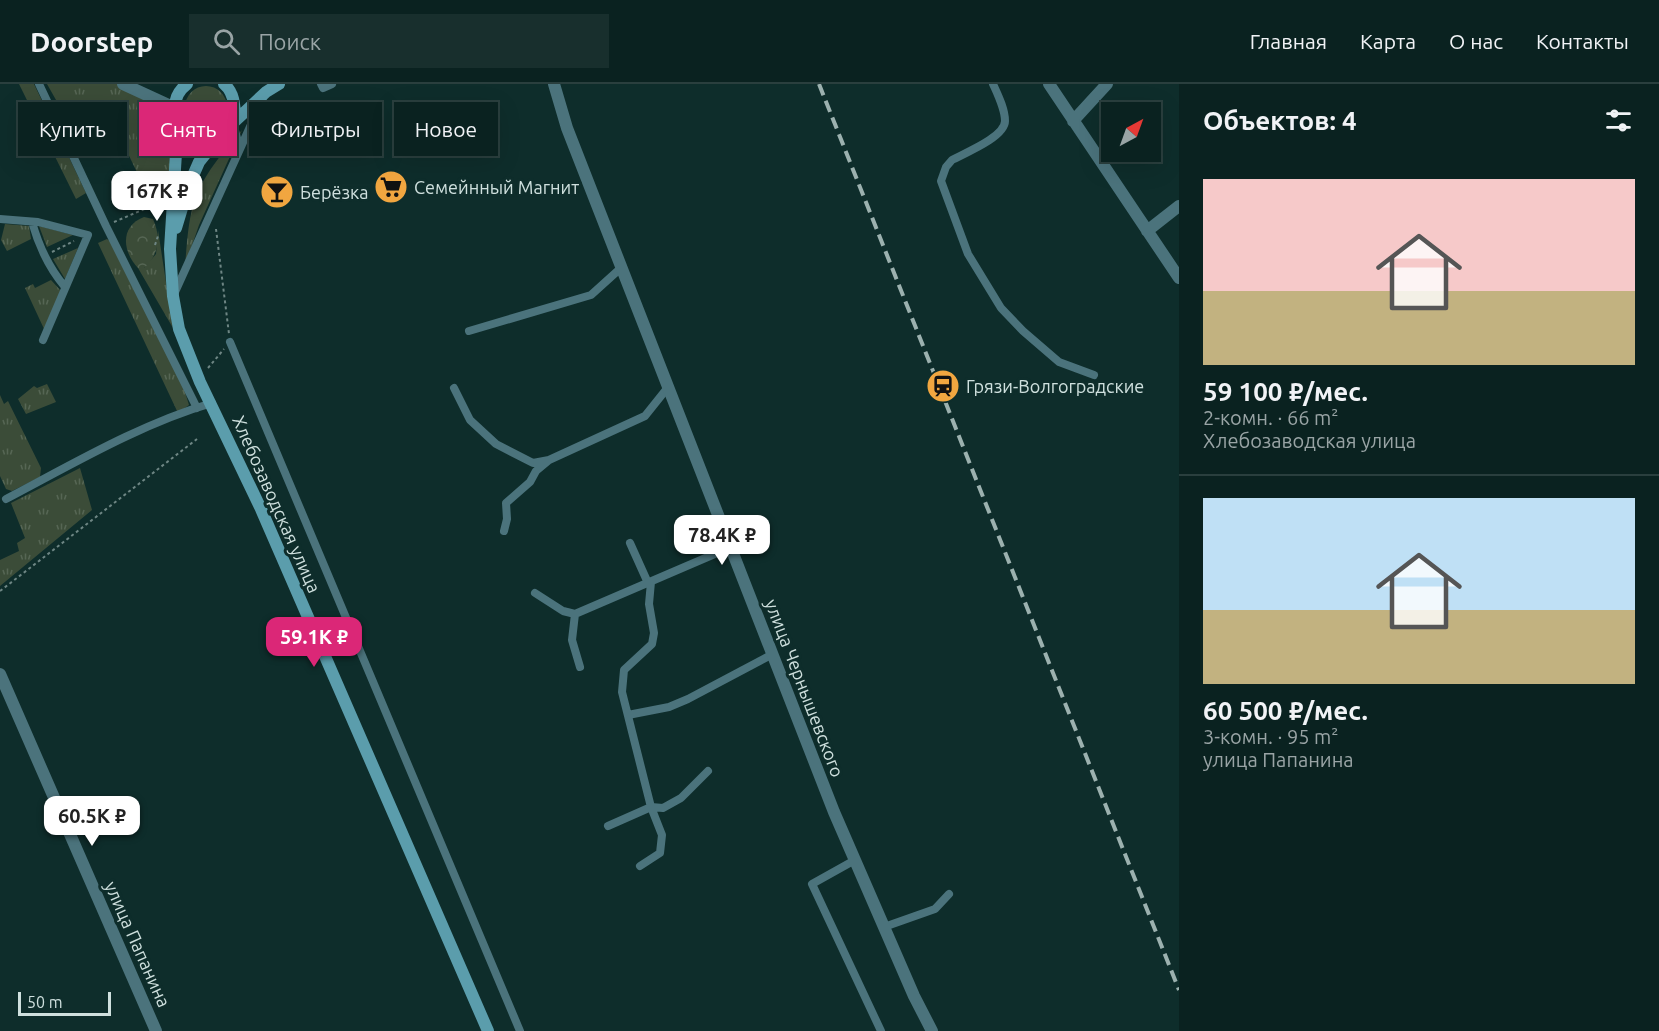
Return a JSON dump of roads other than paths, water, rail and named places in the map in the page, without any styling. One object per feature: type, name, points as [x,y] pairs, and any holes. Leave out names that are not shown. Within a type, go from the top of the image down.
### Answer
[{"type":"street","points":[[123,84],[162,102]]},
{"type":"street","points":[[176,102],[181,88],[187,84]]},
{"type":"street","points":[[224,84],[233,96],[234,102]]},
{"type":"street","points":[[237,119],[266,92],[279,84]]},
{"type":"street","name":"улица Чернышевского","points":[[554,84],[567,128],[834,812],[914,996],[932,1031]]},
{"type":"street","points":[[1049,84],[1179,278]]},
{"type":"street","points":[[1073,121],[1107,84]]},
{"type":"street","points":[[170,249],[176,156]]},
{"type":"street","points":[[170,249],[189,185],[204,156]]},
{"type":"street","points":[[1147,231],[1179,206]]},
{"type":"street","name":"Хлебозаводская улица","points":[[170,249],[173,296],[179,329],[200,382],[261,509],[488,1031]]},
{"type":"street","name":"улица Папанина","points":[[0,674],[156,1031]]},
{"type":"lane","points":[[39,84],[106,226],[197,408]]},
{"type":"lane","points":[[321,84],[323,88],[332,84]]},
{"type":"lane","points":[[993,84],[1003,110],[1004,126],[999,134],[952,160],[946,167],[941,181],[968,254],[1001,308],[1023,331],[1059,362],[1094,375]]},
{"type":"lane","points":[[173,296],[266,92]]},
{"type":"lane","points":[[237,143],[240,149]]},
{"type":"lane","points":[[0,219],[32,222],[88,235],[43,340]]},
{"type":"lane","points":[[32,222],[44,256],[65,287]]},
{"type":"lane","points":[[469,331],[591,295],[622,267]]},
{"type":"lane","points":[[230,342],[520,1031]]},
{"type":"lane","points":[[454,388],[470,420],[496,444],[533,463],[549,460],[645,416],[669,386]]},
{"type":"lane","points":[[6,499],[93,452],[212,403]]},
{"type":"lane","points":[[504,531],[507,519],[506,503],[530,482],[536,471],[549,460]]},
{"type":"lane","points":[[630,543],[650,583],[654,633],[651,644],[624,670],[622,692],[651,807],[662,835],[660,853],[640,866]]},
{"type":"lane","points":[[536,593],[563,611],[575,614],[731,547]]},
{"type":"lane","points":[[575,614],[572,640],[580,667]]},
{"type":"lane","points":[[628,715],[669,707],[688,699],[772,654]]},
{"type":"lane","points":[[608,826],[651,807],[663,808],[681,798],[708,771]]},
{"type":"lane","points":[[855,860],[812,884],[881,1031]]},
{"type":"lane","points":[[884,927],[935,909],[949,894]]},
{"type":"railway","points":[[819,84],[1179,990]]},
{"type":"place","name":"Семейнный Магнит","points":[[391,187]]},
{"type":"place","name":"Берёзка","points":[[277,192]]},
{"type":"place","name":"Грязи-Волгоградские","points":[[943,386]]}]
